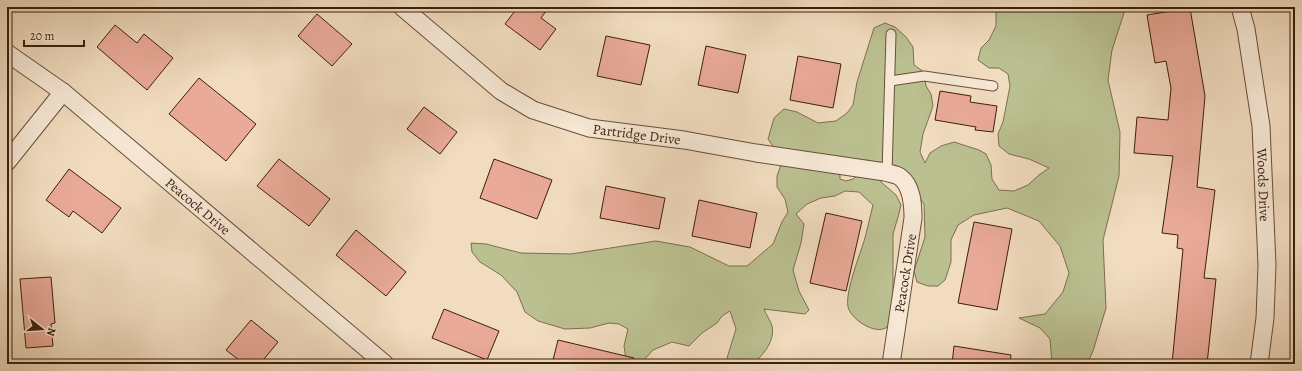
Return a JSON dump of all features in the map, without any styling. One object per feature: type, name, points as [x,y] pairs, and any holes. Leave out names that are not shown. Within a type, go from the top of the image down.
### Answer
[{"type":"street","name":"Partridge Drive","points":[[402,7],[501,91],[533,110],[589,128],[684,140],[756,153],[887,173],[896,175],[905,182]]},
{"type":"street","name":"Woods Drive","points":[[1240,7],[1246,29],[1262,126],[1267,265],[1265,318],[1260,364]]},
{"type":"street","name":"Peacock Drive","points":[[7,54],[63,92],[385,364]]},
{"type":"street","points":[[7,162],[63,92]]},
{"type":"street","name":"Peacock Drive","points":[[891,364],[913,218],[912,199],[905,182]]},
{"type":"lane","points":[[887,173],[891,34]]},
{"type":"lane","points":[[890,81],[924,76],[993,86]]},
{"type":"green space","points":[[996,7],[1126,7],[1112,50],[1108,80],[1120,132],[1119,176],[1103,240],[1106,308],[1093,351],[1087,364],[1052,364],[1050,339],[1040,328],[1019,318],[1045,314],[1063,292],[1069,273],[1060,246],[1039,221],[1007,208],[974,215],[958,225],[951,240],[951,262],[945,280],[938,286],[928,286],[917,282],[914,271],[925,237],[924,204],[916,193],[878,164],[867,160],[854,162],[840,172],[840,179],[846,181],[853,179],[861,172],[877,174],[881,182],[896,195],[901,205],[893,234],[893,316],[890,324],[880,330],[873,329],[866,326],[854,317],[848,307],[851,283],[865,238],[873,205],[859,192],[845,191],[835,196],[821,198],[807,204],[796,214],[804,224],[801,243],[793,270],[799,291],[809,310],[805,314],[764,309],[771,323],[771,340],[765,351],[753,364],[730,364],[727,358],[736,329],[730,311],[722,316],[717,323],[702,333],[689,346],[672,342],[653,350],[644,360],[633,363],[626,360],[624,346],[628,329],[619,324],[609,323],[590,328],[565,329],[538,321],[525,312],[517,292],[501,275],[480,262],[472,252],[471,243],[486,244],[521,253],[571,254],[656,241],[690,247],[729,266],[747,266],[773,244],[788,212],[785,199],[777,187],[777,176],[781,165],[801,165],[777,152],[768,139],[774,118],[784,109],[797,112],[818,123],[836,121],[847,113],[853,105],[857,82],[874,28],[885,23],[895,27],[906,37],[913,47],[914,65],[924,72],[926,86],[931,94],[933,106],[923,134],[920,152],[925,163],[930,153],[941,146],[954,142],[979,150],[986,154],[991,165],[992,179],[999,190],[1014,191],[1028,185],[1049,168],[1029,159],[1009,154],[999,146],[998,134],[1003,122],[1010,86],[1008,74],[999,68],[989,68],[978,60],[981,48],[989,40],[996,26]]},
{"type":"building","points":[[518,7],[549,7],[541,18],[556,29],[540,50],[505,24]]},
{"type":"building","points":[[1190,8],[1205,96],[1197,187],[1215,190],[1204,278],[1216,279],[1207,364],[1172,364],[1183,249],[1177,248],[1178,235],[1162,233],[1173,156],[1134,153],[1137,117],[1168,120],[1171,88],[1166,61],[1155,63],[1147,15]]},
{"type":"building","points":[[317,14],[352,44],[332,66],[298,36]]},
{"type":"building","points":[[115,25],[137,43],[144,34],[173,58],[147,90],[97,47]]},
{"type":"building","points":[[606,36],[650,45],[641,85],[597,76]]},
{"type":"building","points":[[706,46],[746,55],[738,93],[698,85]]},
{"type":"building","points":[[798,56],[841,64],[833,108],[790,100]]},
{"type":"building","points":[[199,78],[256,124],[226,161],[169,114]]},
{"type":"building","points":[[940,91],[971,96],[970,102],[997,106],[993,132],[975,130],[976,127],[935,120]]},
{"type":"building","points":[[424,107],[457,132],[440,154],[407,129]]},
{"type":"building","points":[[279,159],[330,199],[309,226],[257,186]]},
{"type":"building","points":[[494,159],[552,180],[537,219],[480,198]]},
{"type":"building","points":[[69,169],[121,208],[102,233],[73,211],[69,217],[46,200]]},
{"type":"building","points":[[606,186],[665,198],[659,229],[600,218]]},
{"type":"building","points":[[699,200],[757,213],[750,248],[692,236]]},
{"type":"building","points":[[826,213],[862,221],[846,291],[810,283]]},
{"type":"building","points":[[974,222],[1012,229],[997,310],[958,303]]},
{"type":"building","points":[[356,230],[406,272],[386,296],[336,255]]},
{"type":"building","points":[[51,277],[55,323],[51,324],[53,346],[26,348],[20,279]]},
{"type":"building","points":[[444,309],[499,331],[487,360],[432,338]]},
{"type":"building","points":[[251,320],[278,342],[260,364],[244,364],[226,350]]},
{"type":"building","points":[[558,340],[634,358],[633,364],[552,364]]},
{"type":"building","points":[[954,346],[1011,355],[1010,364],[952,364]]}]
